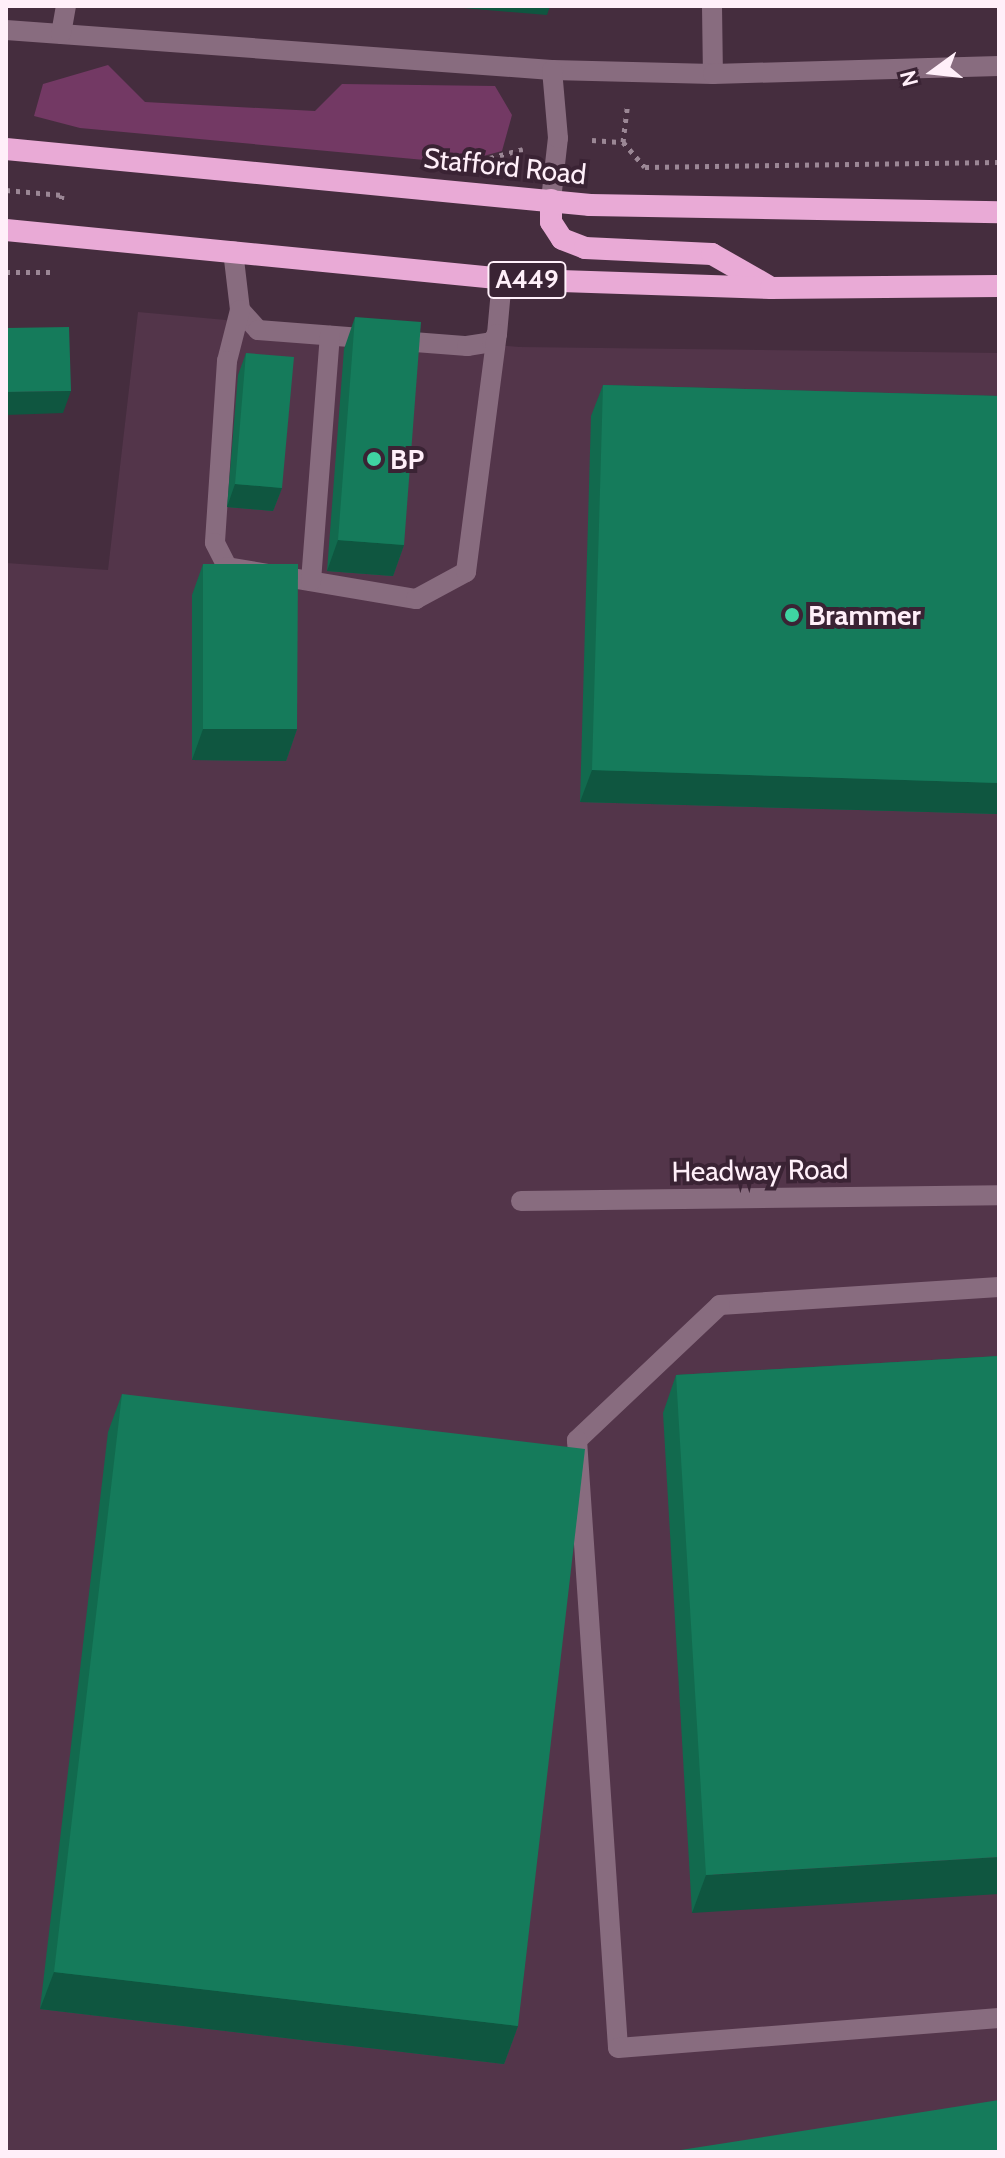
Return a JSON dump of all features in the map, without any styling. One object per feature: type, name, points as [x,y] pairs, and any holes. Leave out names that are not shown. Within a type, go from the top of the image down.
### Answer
[{"type":"highway","name":"Stafford Road","points":[[6,149],[590,205],[999,212]]},
{"type":"highway","points":[[551,200],[551,222],[562,239],[585,248],[712,254],[771,288]]},
{"type":"highway","name":"A449","points":[[6,230],[502,279],[771,288],[999,286]]},
{"type":"street","points":[[61,34],[66,6]]},
{"type":"street","points":[[712,6],[713,74]]},
{"type":"street","points":[[6,30],[552,70],[713,74],[999,66]]},
{"type":"street","points":[[551,200],[558,138],[552,70]]},
{"type":"street","points":[[233,251],[240,310],[227,361],[215,543],[227,567],[416,599],[466,572],[502,279]]},
{"type":"street","points":[[240,310],[258,330],[467,346],[492,342],[497,334]]},
{"type":"street","points":[[311,581],[330,336]]},
{"type":"street","name":"Headway Road","points":[[521,1201],[999,1195]]},
{"type":"street","points":[[999,1287],[720,1305],[577,1440],[618,2048],[999,2018]]},
{"type":"path","points":[[480,161],[558,138],[623,142],[645,167],[999,162]]},
{"type":"path","points":[[6,272],[55,274]]},
{"type":"shaded area","points":[[108,65],[145,102],[315,111],[342,84],[495,86],[512,115],[502,151],[457,163],[80,128],[34,116],[43,84]]},
{"type":"shaded area","points":[[138,312],[519,347],[999,353],[999,2152],[6,2152],[6,563],[108,570]]},
{"type":"building","points":[[355,317],[421,322],[404,545],[338,540]]},
{"type":"building","points":[[69,327],[71,391],[6,392],[6,328]]},
{"type":"building","points":[[246,353],[294,357],[282,488],[235,484]]},
{"type":"building","name":"Brammer","points":[[603,385],[999,396],[999,783],[592,770]]},
{"type":"building","points":[[203,564],[298,564],[297,729],[203,729]]},
{"type":"building","points":[[999,1356],[999,1857],[706,1875],[676,1375]]},
{"type":"building","points":[[122,1394],[585,1449],[518,2026],[54,1972]]},
{"type":"building","points":[[999,2100],[999,2152],[668,2152]]},
{"type":"place","name":"BP","points":[[374,459]]},
{"type":"place","name":"Brammer","points":[[792,615]]}]
